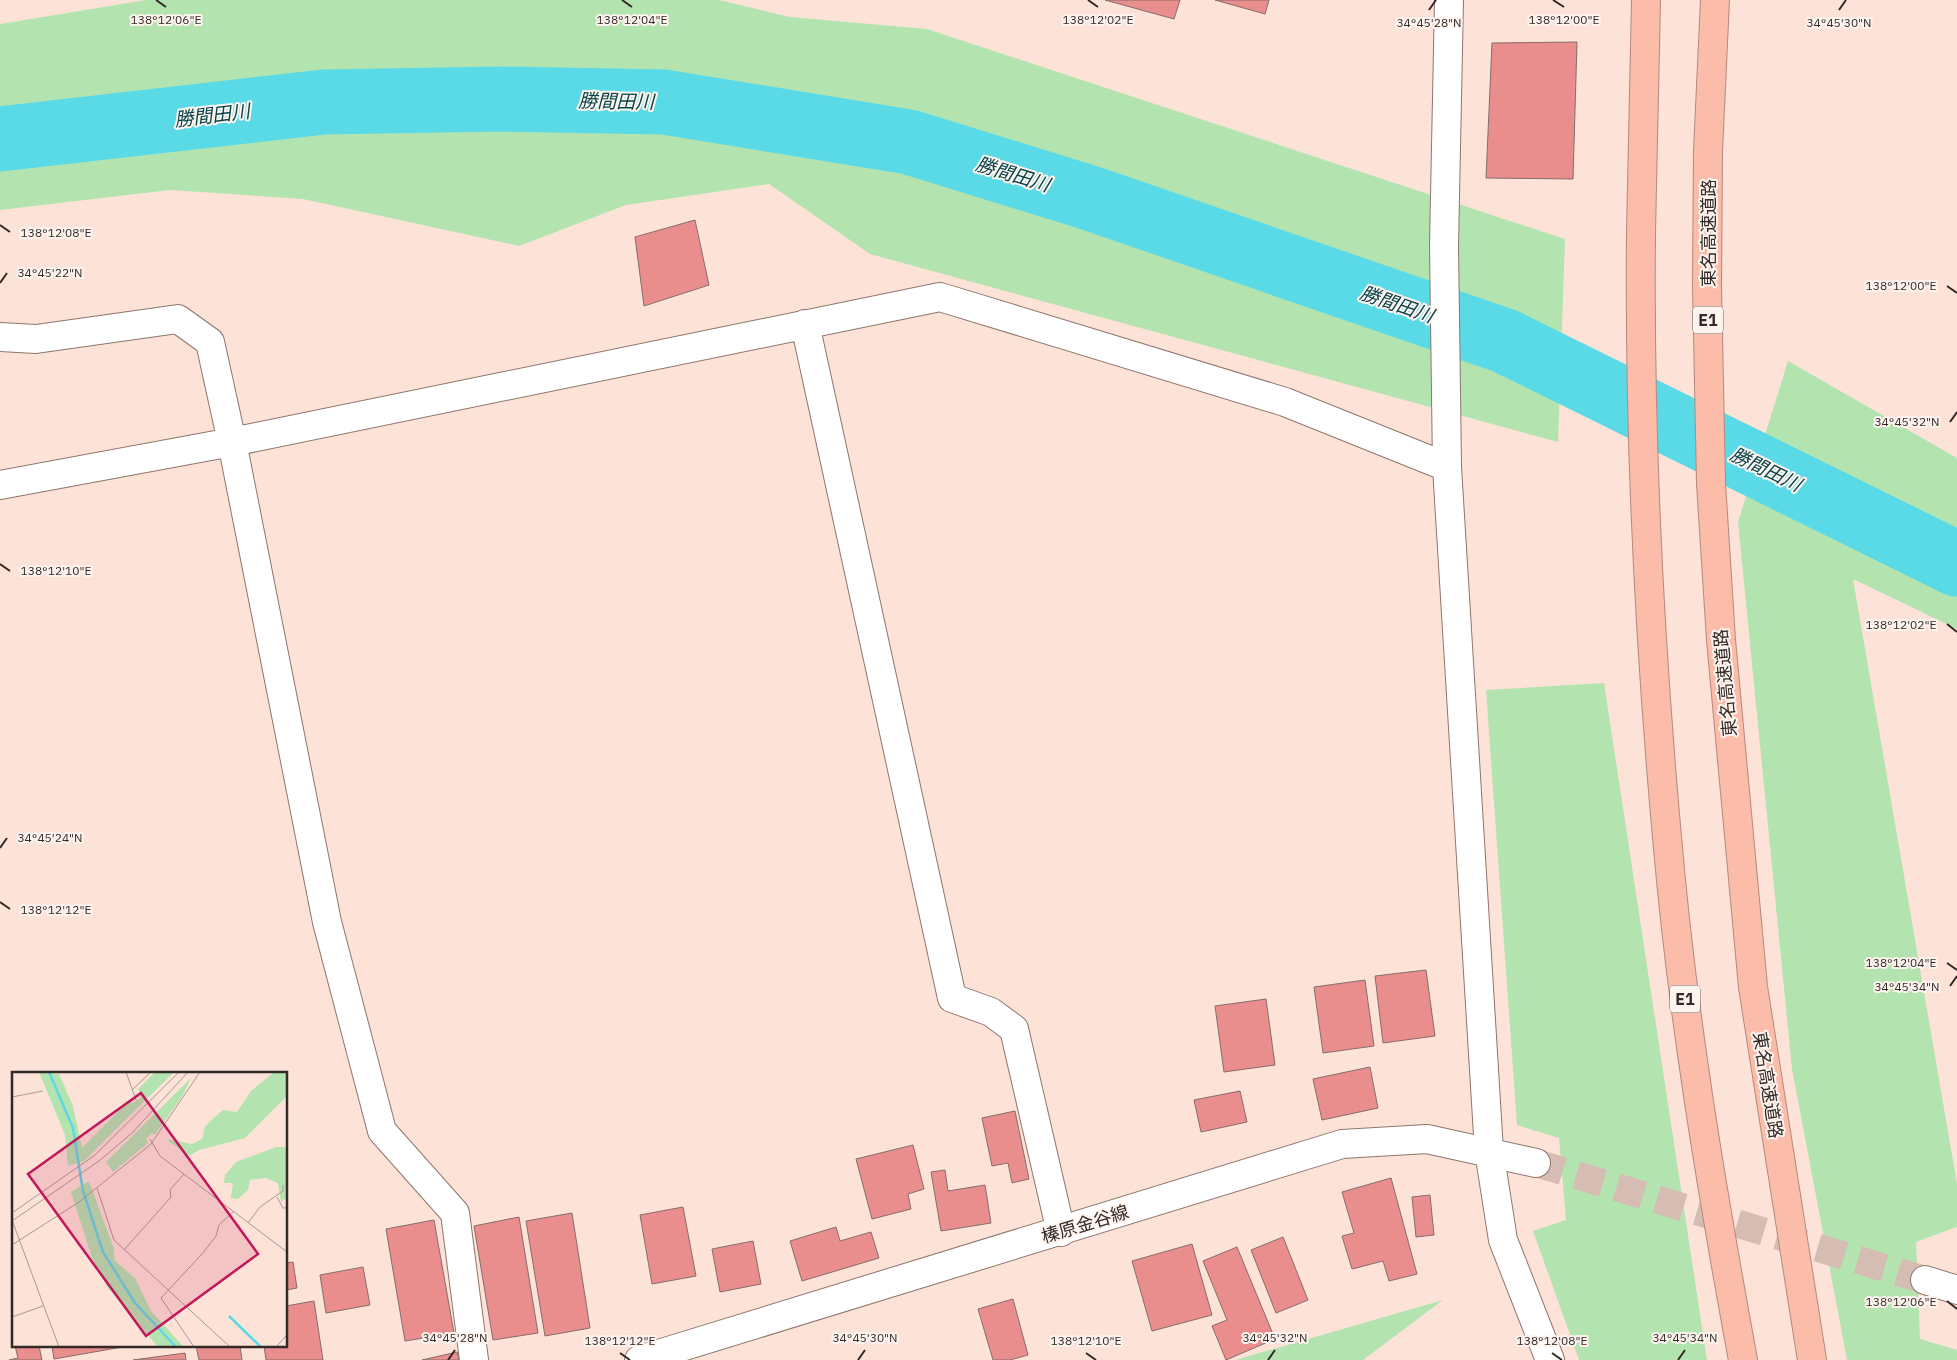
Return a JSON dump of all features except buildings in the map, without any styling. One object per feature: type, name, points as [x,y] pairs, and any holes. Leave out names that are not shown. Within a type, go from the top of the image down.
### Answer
[{"type":"highway","name":"E1","points":[[1646,0],[1641,235],[1644,443],[1652,635],[1667,838],[1691,1058],[1743,1360]]},
{"type":"highway","name":"東名高速道路","points":[[1715,0],[1708,151],[1707,284],[1711,483],[1721,640],[1753,987],[1812,1360]]},
{"type":"street","points":[[1449,0],[1444,245],[1447,467],[1489,1152],[1503,1240],[1550,1360]]},
{"type":"street","points":[[0,485],[232,442],[940,297],[1285,402],[1447,467]]},
{"type":"street","points":[[0,337],[36,339],[178,319],[210,342],[232,442],[321,894],[337,960],[382,1131],[455,1213],[474,1360]]},
{"type":"street","points":[[805,324],[952,998],[990,1012],[1014,1029],[1061,1232]]},
{"type":"street","name":"榛原金谷線","points":[[638,1360],[1061,1232],[1342,1144],[1427,1139],[1536,1163]]},
{"type":"street","points":[[1925,1280],[1957,1290]]},
{"type":"green space","points":[[146,0],[719,0],[790,17],[927,29],[1565,239],[1558,442],[870,254],[769,184],[626,205],[519,246],[303,199],[170,190],[0,210],[0,24]]},
{"type":"green space","points":[[1788,361],[1957,458],[1957,629],[1853,579],[1957,1184],[1957,1227],[1916,1242],[1920,1339],[1957,1350],[1957,1360],[1847,1360],[1792,1069],[1738,522]]},
{"type":"green space","points":[[1604,683],[1707,1360],[1579,1360],[1533,1231],[1566,1220],[1559,1138],[1517,1125],[1486,690]]},
{"type":"green space","points":[[1443,1300],[1363,1360],[1235,1360]]},
{"type":"waterway","name":"勝間田川","points":[[0,139],[324,102],[501,99],[664,102],[909,142],[1090,198],[1505,341],[1957,564]]},
{"type":"tunnel","points":[[1536,1163],[1925,1280]]}]
